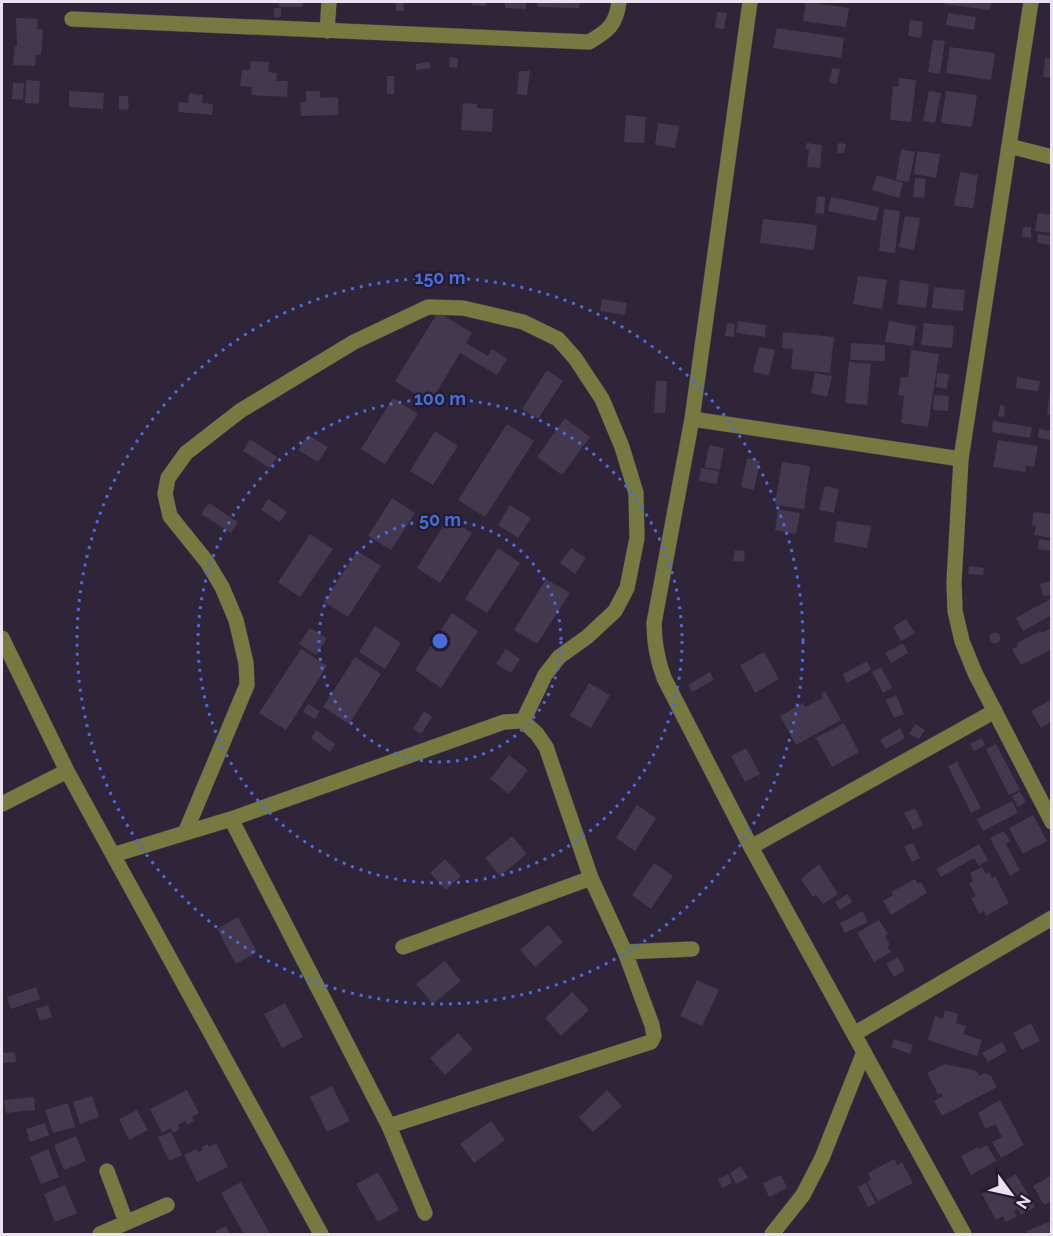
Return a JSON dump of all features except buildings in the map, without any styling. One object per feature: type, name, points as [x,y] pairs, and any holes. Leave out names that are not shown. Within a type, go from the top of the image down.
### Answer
[{"type":"street","points":[[327,31],[330,2]]},
{"type":"street","points":[[72,19],[589,42],[607,31],[618,12],[619,2]]},
{"type":"street","points":[[750,2],[692,418],[654,623],[657,659],[664,678],[751,847],[964,1234]]},
{"type":"street","points":[[1031,2],[961,459],[954,582],[955,611],[962,641],[975,673],[994,711],[1046,795],[1052,822]]},
{"type":"street","points":[[1008,146],[1052,157]]},
{"type":"street","points":[[185,833],[247,685],[246,663],[236,620],[222,587],[207,562],[170,516],[165,494],[168,478],[186,453],[240,411],[354,342],[428,307],[463,308],[523,322],[558,339],[575,358],[602,399],[622,447],[636,493],[637,538],[627,588],[615,611],[587,637],[559,657],[545,675],[523,721]]},
{"type":"street","points":[[692,418],[961,459]]},
{"type":"street","points":[[2,638],[67,771],[321,1234]]},
{"type":"street","points":[[751,847],[994,711]]},
{"type":"street","points":[[113,855],[231,819],[504,722],[523,721],[537,734],[546,747],[591,878],[625,952],[654,1030],[654,1036],[651,1042],[389,1126]]},
{"type":"street","points":[[2,804],[67,771]]},
{"type":"street","points":[[231,819],[389,1126],[425,1213]]},
{"type":"street","points":[[403,946],[591,878]]},
{"type":"street","points":[[854,1034],[1052,918]]},
{"type":"street","points":[[625,952],[692,949]]},
{"type":"street","points":[[772,1234],[803,1196],[822,1158],[864,1052]]},
{"type":"street","points":[[107,1171],[126,1222]]},
{"type":"street","points":[[100,1234],[167,1205]]}]
